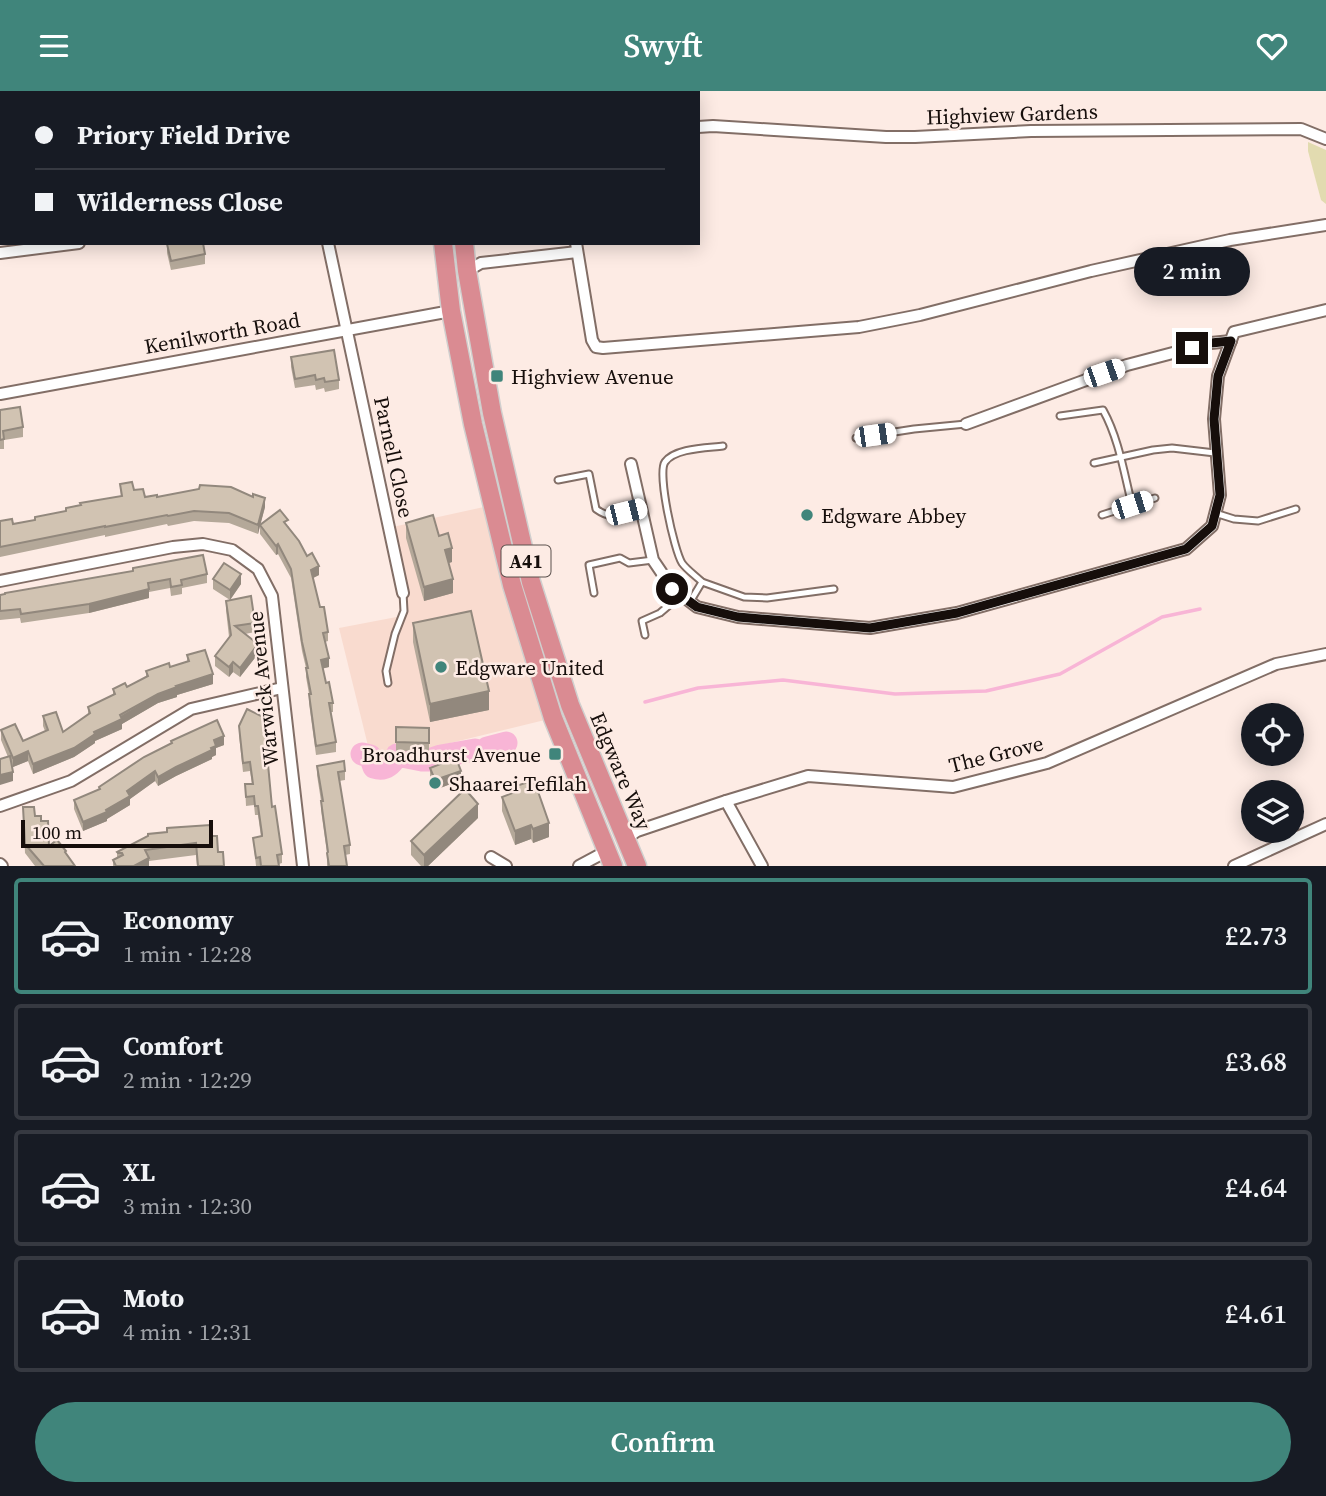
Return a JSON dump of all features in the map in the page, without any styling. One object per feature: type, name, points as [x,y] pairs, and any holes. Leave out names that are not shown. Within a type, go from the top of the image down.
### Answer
[{"type":"highway","name":"Edgware Way","points":[[443,245],[451,311],[473,424],[512,585],[553,718],[610,859]]},
{"type":"highway","name":"Edgware Way","points":[[464,245],[492,413],[531,582],[570,705],[637,866]]},
{"type":"street","name":"Highview Gardens","points":[[700,127],[886,137],[1031,131],[1301,129],[1326,139]]},
{"type":"street","points":[[467,271],[481,263],[577,247],[592,340],[596,347],[603,348],[859,327],[919,316],[1091,271],[1230,240],[1326,225]]},
{"type":"street","points":[[0,253],[63,245]]},
{"type":"street","name":"Parnell Close","points":[[328,245],[402,593]]},
{"type":"street","points":[[631,464],[653,560],[672,589],[697,607],[738,617],[870,628],[957,613],[1186,549],[1212,526],[1220,495],[1214,419],[1218,376],[1234,332],[1326,310]]},
{"type":"street","name":"Kenilworth Road","points":[[0,394],[451,311]]},
{"type":"street","points":[[967,424],[1127,365],[1211,343],[1231,341]]},
{"type":"street","name":"Warwick Avenue","points":[[0,581],[173,547],[203,544],[232,550],[258,569],[272,596],[303,866]]},
{"type":"street","name":"The Grove","points":[[625,839],[637,831],[807,776],[953,787],[1048,763],[1276,664],[1326,654]]},
{"type":"street","points":[[0,806],[71,782],[191,709],[282,688]]},
{"type":"street","points":[[726,801],[762,866]]},
{"type":"street","points":[[1234,866],[1326,824]]},
{"type":"street","points":[[491,857],[506,866]]},
{"type":"street","points":[[579,866],[610,859]]},
{"type":"lane","points":[[1060,416],[1103,409],[1111,423],[1132,505]]},
{"type":"lane","points":[[856,438],[967,424]]},
{"type":"lane","points":[[723,446],[673,455],[662,469],[673,541],[683,565],[702,582],[744,597],[766,598],[834,589]]},
{"type":"lane","points":[[1094,464],[1153,450],[1217,453]]},
{"type":"lane","points":[[558,480],[589,474],[596,509],[605,515],[615,517],[642,509]]},
{"type":"lane","points":[[1102,515],[1155,498]]},
{"type":"lane","points":[[1215,513],[1234,519],[1258,521],[1296,509]]},
{"type":"lane","points":[[594,593],[589,565],[620,558],[629,563],[653,560]]},
{"type":"lane","points":[[645,635],[642,621],[685,599],[702,582]]},
{"type":"lane","points":[[388,683],[386,671],[404,611],[402,593]]},
{"type":"shaded area","points":[[1308,142],[1326,150],[1326,204],[1321,200]]},
{"type":"shaded area","points":[[493,505],[553,718],[372,762],[339,628],[407,615],[388,528]]},
{"type":"building","points":[[167,245],[203,245],[205,254],[171,261]]},
{"type":"building","points":[[334,350],[339,380],[325,382],[324,378],[316,380],[315,375],[295,379],[291,357]]},
{"type":"building","points":[[20,407],[23,427],[3,431],[4,439],[0,440],[0,410]]},
{"type":"building","points":[[132,482],[134,490],[143,489],[145,497],[199,489],[200,485],[231,487],[253,497],[253,494],[265,498],[258,525],[229,513],[194,511],[0,547],[0,521],[12,519],[13,524],[35,520],[35,517],[66,511],[66,508],[81,505],[80,503],[122,496],[120,484]]},
{"type":"building","points":[[280,510],[288,520],[284,522],[307,556],[312,553],[319,566],[311,570],[320,607],[324,607],[328,632],[323,633],[329,658],[321,660],[333,703],[329,703],[336,742],[316,746],[308,668],[291,569],[278,544],[276,546],[260,525]]},
{"type":"building","points":[[433,515],[439,536],[448,533],[452,548],[445,550],[453,579],[424,587],[406,523]]},
{"type":"building","points":[[203,555],[207,574],[181,580],[182,585],[171,587],[170,579],[148,583],[149,589],[89,604],[21,614],[20,609],[0,611],[0,595],[5,593],[133,571],[133,568]]},
{"type":"building","points":[[224,563],[241,574],[230,590],[213,579]]},
{"type":"building","points":[[251,596],[255,623],[235,626],[258,644],[240,668],[233,662],[229,667],[215,656],[231,635],[226,601]]},
{"type":"building","points":[[471,611],[489,691],[430,704],[413,623]]},
{"type":"building","points":[[205,650],[213,674],[158,694],[120,715],[122,719],[94,732],[95,734],[74,748],[33,764],[28,751],[13,758],[1,730],[15,724],[23,741],[48,730],[43,716],[56,712],[63,732],[90,713],[88,707],[115,694],[113,689],[125,683],[127,687],[148,676],[146,671],[169,663],[170,667],[189,661],[187,655]]},
{"type":"building","points":[[247,709],[265,718],[263,721],[268,723],[265,732],[272,807],[275,806],[282,854],[277,855],[279,866],[261,866],[260,857],[256,858],[253,838],[262,834],[254,796],[246,797],[245,784],[253,784],[250,762],[243,763],[239,726]]},
{"type":"building","points":[[217,720],[224,736],[214,740],[216,746],[211,748],[212,750],[158,777],[155,771],[127,791],[130,796],[106,810],[107,812],[83,822],[74,800],[100,789],[99,787],[144,757],[172,743],[171,741]]},
{"type":"building","points":[[396,727],[429,728],[429,743],[396,742]]},
{"type":"building","points":[[10,756],[13,772],[0,775],[0,759]]},
{"type":"building","points":[[456,758],[461,771],[435,780],[430,768]]},
{"type":"building","points":[[344,761],[345,771],[338,772],[350,845],[344,846],[347,866],[329,866],[317,766]]},
{"type":"building","points":[[534,780],[549,823],[533,829],[531,825],[515,831],[502,797],[518,791],[516,786]]},
{"type":"building","points":[[465,789],[478,804],[424,855],[411,841]]},
{"type":"building","points":[[23,807],[34,807],[35,816],[41,816],[41,821],[48,821],[49,846],[57,840],[75,866],[44,866],[25,844]]},
{"type":"building","points":[[210,825],[211,836],[217,836],[218,852],[223,852],[224,866],[198,866],[196,843],[145,850],[149,858],[134,866],[116,866],[113,860],[123,855],[117,852],[148,834],[167,832],[167,828]]},
{"type":"waterway","points":[[645,702],[698,688],[783,680],[895,694],[986,691],[1060,674],[1162,617],[1200,609]]},
{"type":"waterway","points":[[487,748],[506,743]]},
{"type":"waterway","points":[[362,754],[370,756],[374,767],[382,768],[391,764],[397,755],[429,760],[475,750]]},
{"type":"place","name":"Highview Avenue","points":[[497,376]]},
{"type":"place","name":"Edgware Abbey","points":[[807,515]]},
{"type":"place","name":"Edgware United","points":[[441,667]]},
{"type":"place","name":"Broadhurst Avenue","points":[[555,754]]},
{"type":"place","name":"Shaarei Tefilah","points":[[435,783]]},
{"type":"route","points":[[672,589],[697,607],[738,617],[870,628],[957,613],[1186,549],[1212,526],[1220,495],[1214,419],[1218,376],[1231,341],[1192,348]]}]
